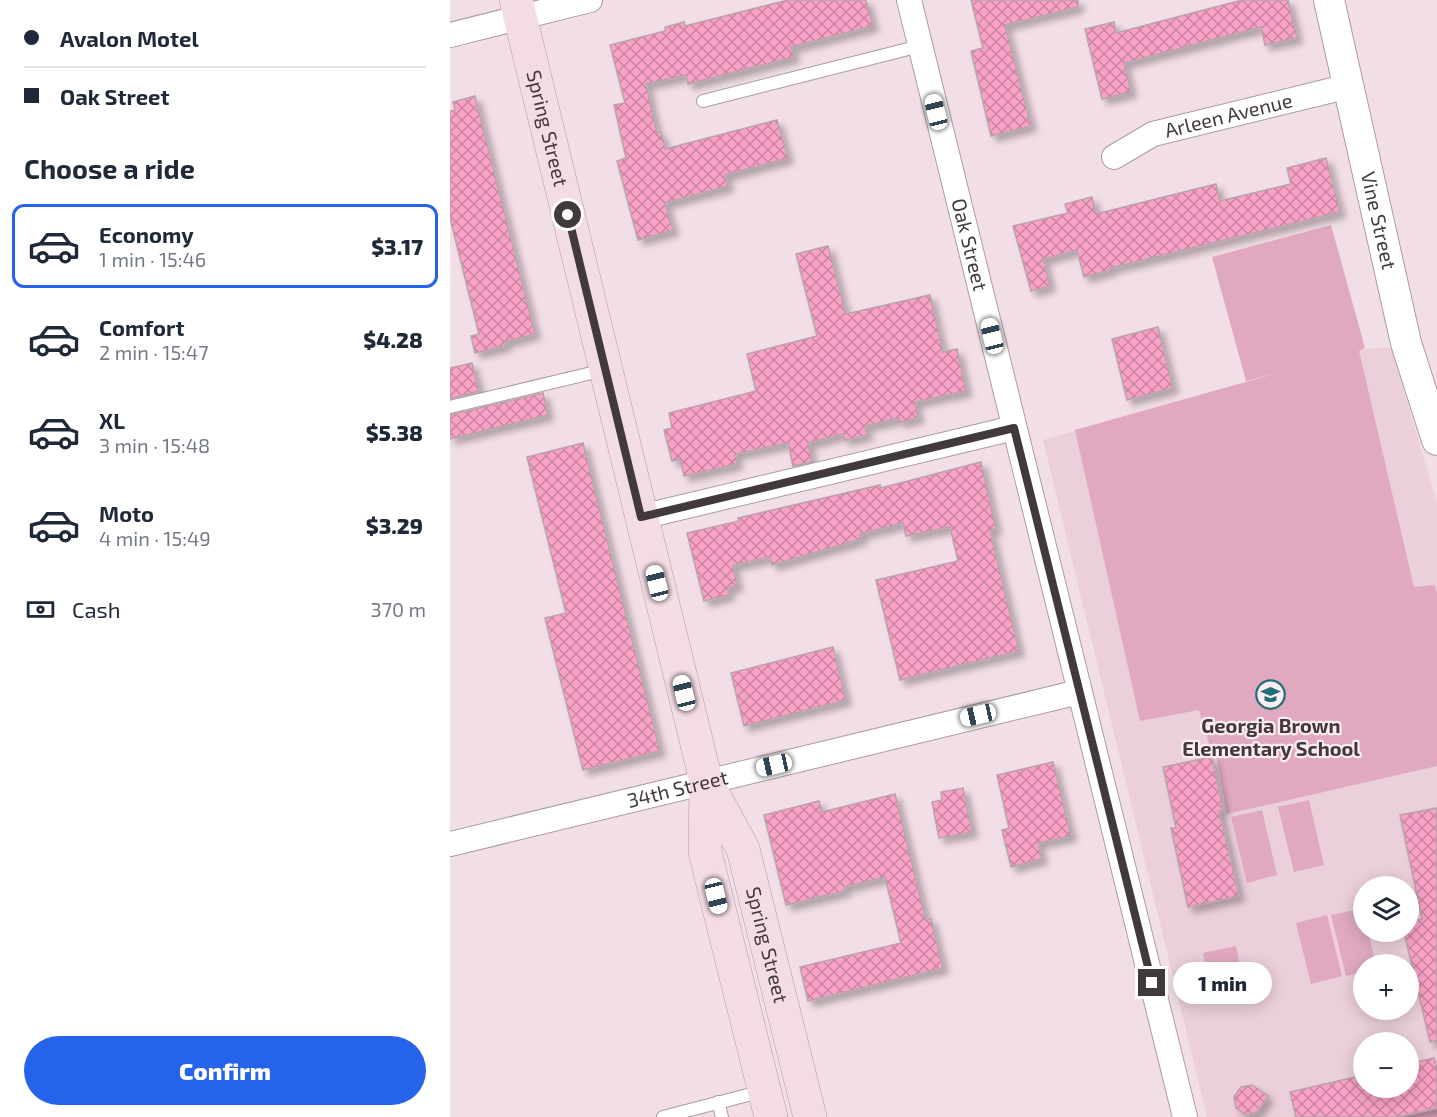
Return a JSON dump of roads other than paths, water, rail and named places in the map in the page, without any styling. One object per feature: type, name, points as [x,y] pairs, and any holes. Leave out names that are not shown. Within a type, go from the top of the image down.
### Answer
[{"type":"main road","name":"Spring Street","points":[[518,8],[706,781],[742,849],[810,1117]]},
{"type":"main road","name":"Spring Street","points":[[706,781],[705,852],[768,1104]]},
{"type":"street","points":[[450,34],[518,8],[590,0]]},
{"type":"street","name":"Oak Street","points":[[909,0],[1185,1117]]},
{"type":"street","name":"Vine Street","points":[[1329,0],[1406,343],[1437,440]]},
{"type":"street","name":"Arleen Avenue","points":[[1114,157],[1153,134],[1349,86]]},
{"type":"street","points":[[641,517],[1014,428]]},
{"type":"street","name":"34th Street","points":[[450,844],[1079,692]]},
{"type":"lane","points":[[704,101],[920,46]]},
{"type":"lane","points":[[450,407],[605,369]]},
{"type":"lane","points":[[663,1117],[718,1102],[768,1104]]},
{"type":"lane","points":[[718,1102],[722,1117]]},
{"type":"place","name":"Georgia Brown Elementary School","points":[[1271,695]]}]
